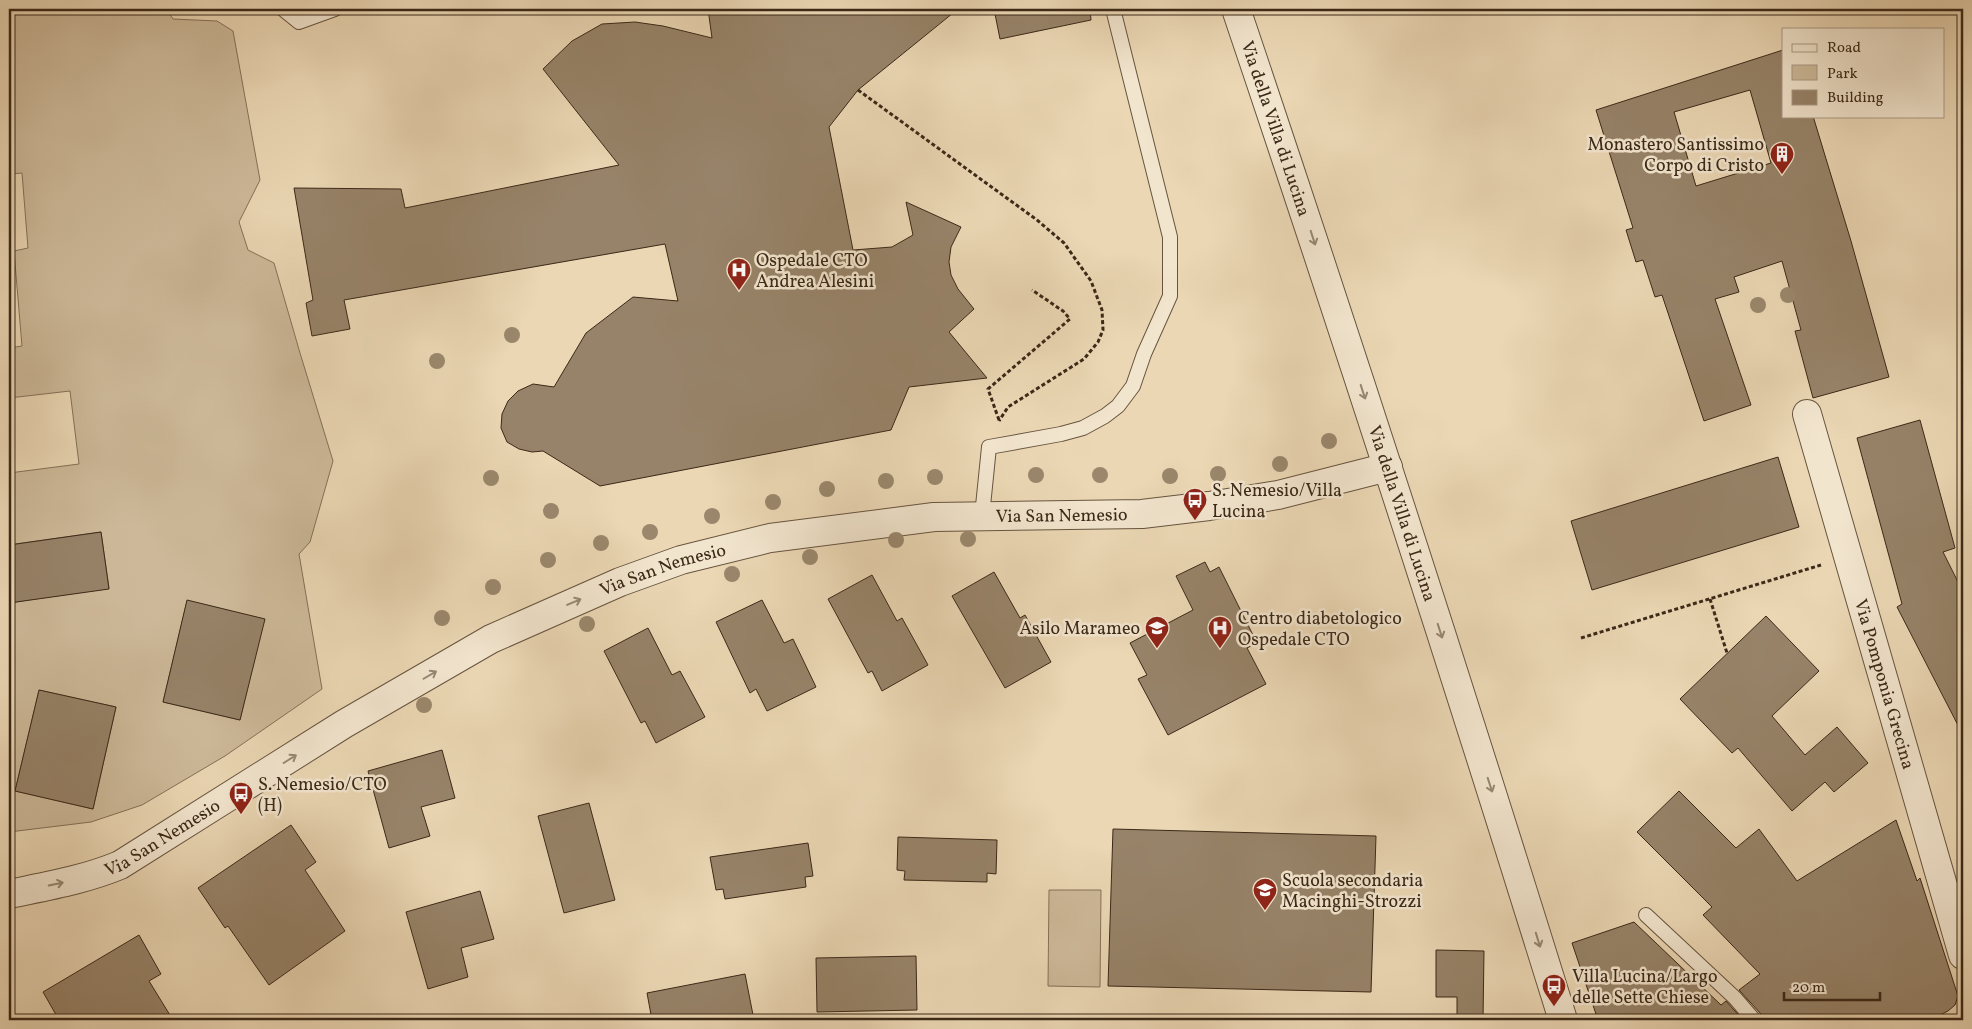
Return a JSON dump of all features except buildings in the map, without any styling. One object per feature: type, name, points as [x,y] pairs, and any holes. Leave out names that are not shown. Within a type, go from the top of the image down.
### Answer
[{"type":"street","name":"Via della Villa di Lucina","points":[[1236,9],[1388,467],[1490,786],[1562,1020]]},
{"type":"street","name":"Via Pomponia Grecina","points":[[1807,414],[1963,955]]},
{"type":"street","name":"Via San Nemesio","points":[[9,894],[74,881],[120,865],[344,724],[483,644],[539,617],[620,582],[681,560],[770,538],[934,517],[1152,513],[1209,506],[1278,494],[1388,467]]},
{"type":"lane","points":[[283,9],[300,22],[335,9]]},
{"type":"lane","points":[[982,516],[988,447],[1084,428],[1118,406],[1133,386],[1144,354],[1170,296],[1170,237],[1113,9]]},
{"type":"lane","points":[[1646,915],[1735,998],[1754,1020]]},
{"type":"path","points":[[858,90],[1037,220],[1064,243],[1091,281],[1102,310],[1103,330],[1098,342],[1084,359],[1008,407],[999,421],[988,447]]},
{"type":"path","points":[[999,421],[988,389],[1070,319],[1063,310],[1032,290]]},
{"type":"path","points":[[1962,419],[1963,425]]},
{"type":"path","points":[[1582,638],[1823,564]]},
{"type":"path","points":[[1710,599],[1727,654]]},
{"type":"green space","points":[[9,9],[166,9],[173,19],[217,21],[233,31],[260,180],[239,222],[248,250],[274,263],[333,461],[310,542],[299,554],[322,689],[225,756],[142,805],[91,822],[9,832],[9,603],[109,588],[101,532],[9,545],[9,473],[79,464],[70,391],[9,398],[9,348],[22,346],[14,251],[28,248],[22,173],[9,174]],"holes":[[[187,601],[264,619],[240,720],[163,702]],[[39,690],[116,707],[93,809],[15,791]]]},
{"type":"green space","points":[[1049,890],[1101,890],[1100,987],[1048,986]]},
{"type":"place","name":"Monastero Santissimo Corpo di Cristo","points":[[1782,175]]},
{"type":"place","name":"Ospedale CTO Andrea Alesini","points":[[739,291]]},
{"type":"place","name":"S. Nemesio/Villa Lucina","points":[[1195,521]]},
{"type":"place","name":"Asilo Marameo","points":[[1157,649]]},
{"type":"place","name":"Centro diabetologico Ospedale CTO","points":[[1220,649]]},
{"type":"place","name":"S. Nemesio/CTO (H)","points":[[241,815]]},
{"type":"place","name":"Scuola secondaria Macinghi-Strozzi","points":[[1265,911]]},
{"type":"place","name":"Villa Lucina/Largo delle Sette Chiese","points":[[1554,1007]]}]
